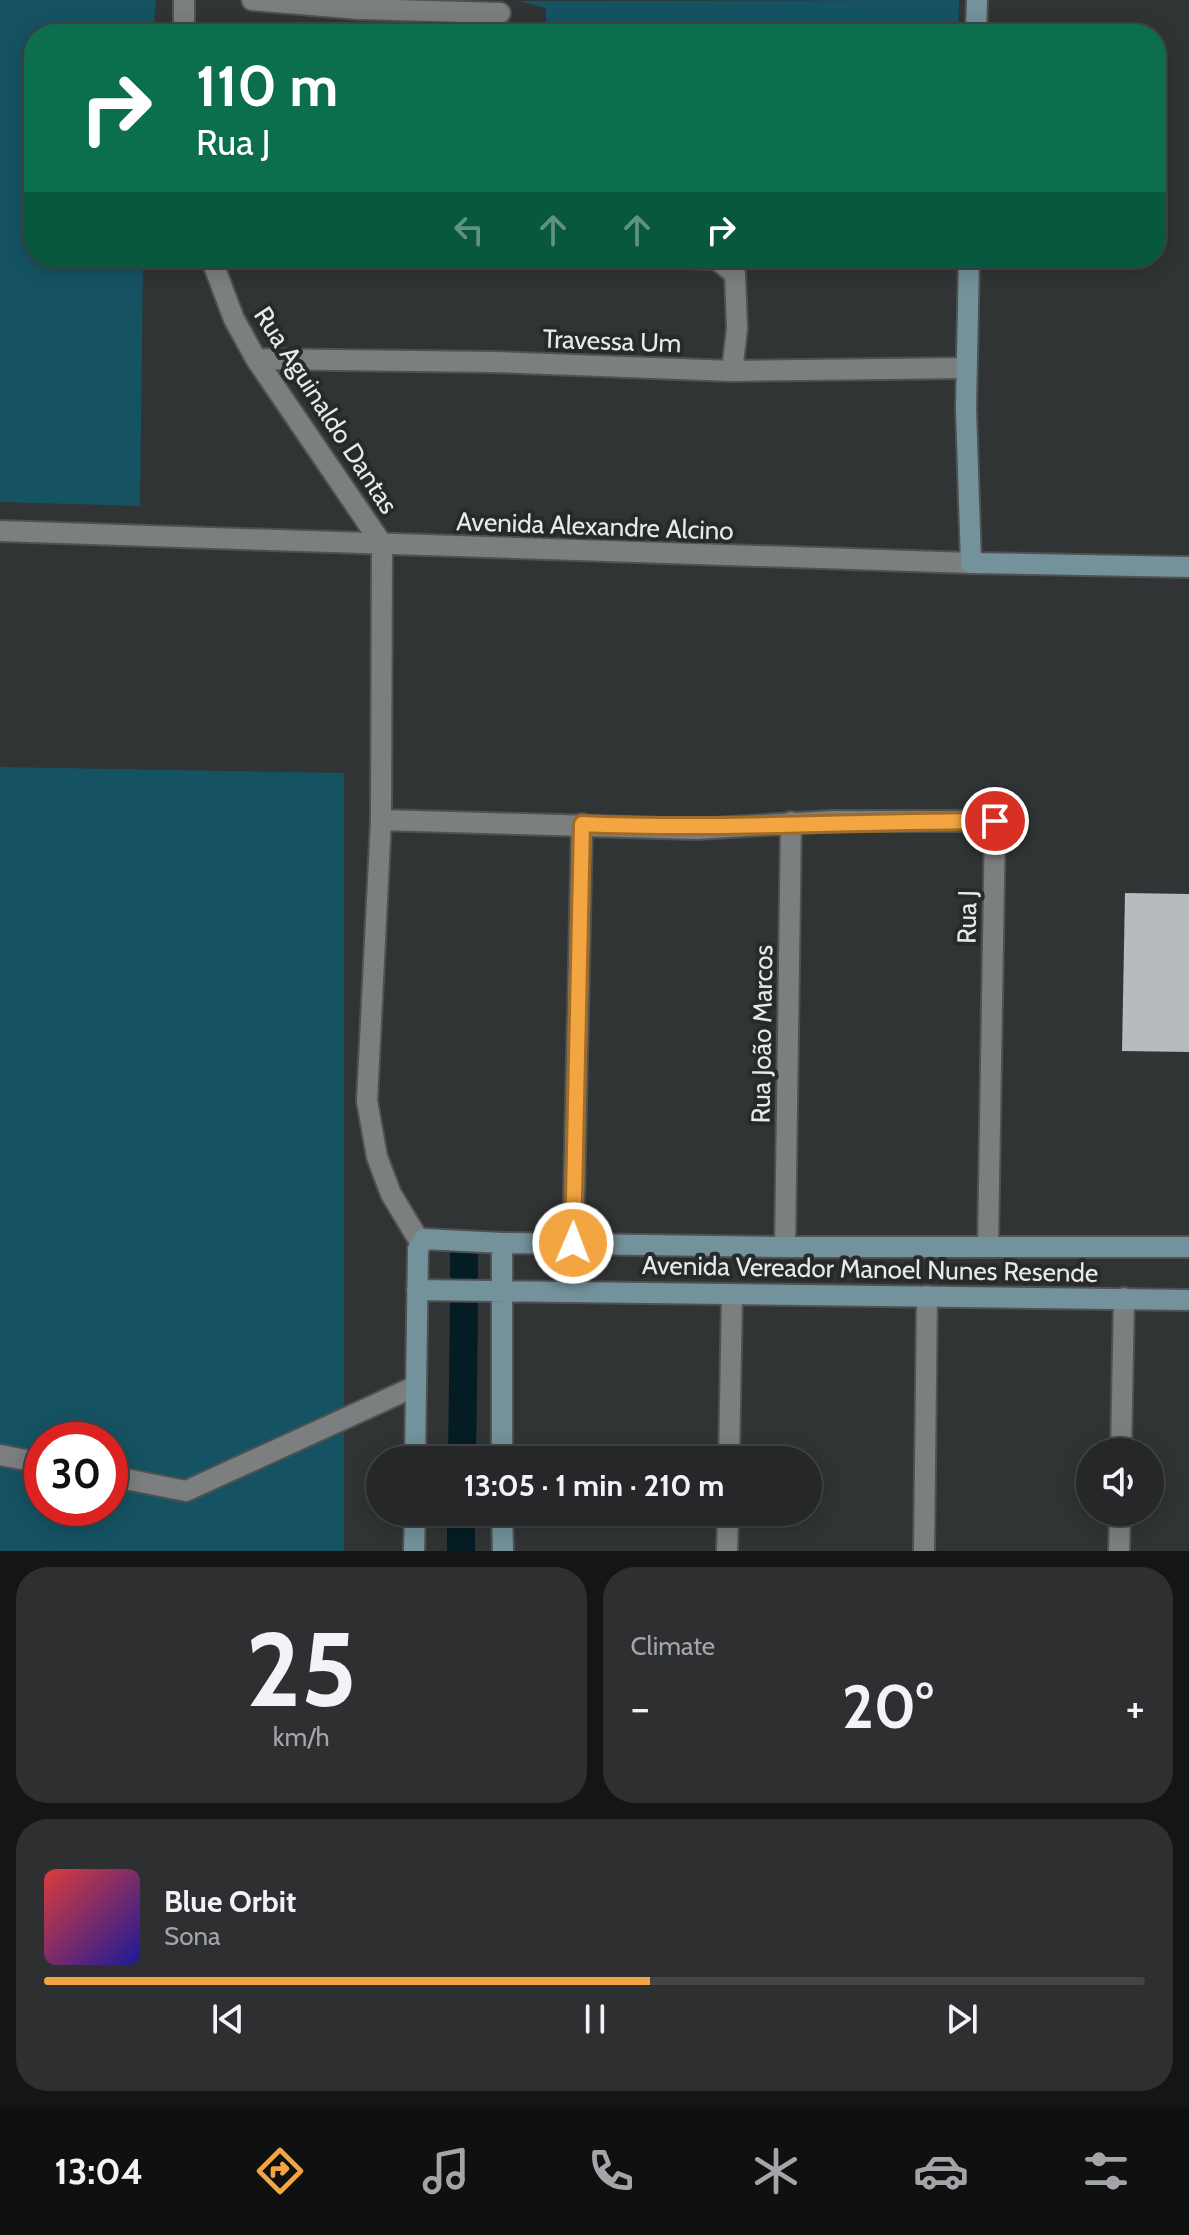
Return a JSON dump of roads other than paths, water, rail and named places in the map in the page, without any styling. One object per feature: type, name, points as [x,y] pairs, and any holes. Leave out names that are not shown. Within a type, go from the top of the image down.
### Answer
[{"type":"street","points":[[184,0],[184,24]]},
{"type":"street","points":[[252,0],[360,9],[500,13]]},
{"type":"street","points":[[976,24],[977,0]]},
{"type":"street","name":"Rua Aguinaldo Dantas","points":[[215,268],[234,319],[256,359],[382,544]]},
{"type":"street","points":[[727,268],[735,274],[738,318],[732,371]]},
{"type":"street","points":[[969,268],[966,368],[971,563]]},
{"type":"street","name":"Travessa Um","points":[[256,359],[494,362],[732,371],[966,368]]},
{"type":"street","name":"Avenida Alexandre Alcino","points":[[0,531],[971,563],[1189,567]]},
{"type":"street","points":[[382,544],[381,820],[367,1101],[377,1157],[391,1194],[420,1242],[415,1446]]},
{"type":"street","name":"Rua J","points":[[381,820],[696,829],[791,822],[995,821],[988,1245]]},
{"type":"street","name":"Rua João Marcos","points":[[785,1247],[791,822]]},
{"type":"street","points":[[573,1243],[582,824]]},
{"type":"street","name":"Avenida Vereador Manoel Nunes Resende","points":[[420,1242],[430,1238],[502,1243],[785,1247],[1189,1247]]},
{"type":"street","points":[[502,1243],[502,1446]]},
{"type":"street","name":"Avenida Vereador Manoel Nunes Resende","points":[[417,1290],[1189,1300]]},
{"type":"street","points":[[729,1446],[732,1295]]},
{"type":"street","points":[[924,1551],[927,1296]]},
{"type":"street","points":[[1121,1438],[1124,1298]]},
{"type":"street","points":[[128,1480],[186,1491],[416,1386]]},
{"type":"street","points":[[0,1455],[24,1460]]},
{"type":"street","points":[[414,1551],[415,1526]]},
{"type":"street","points":[[502,1526],[503,1551]]},
{"type":"street","points":[[727,1551],[728,1526]]},
{"type":"street","points":[[1119,1551],[1120,1526]]},
{"type":"waterway","points":[[464,1256],[464,1274]]},
{"type":"waterway","points":[[462,1446],[464,1306]]},
{"type":"waterway","points":[[461,1526],[461,1551]]}]
